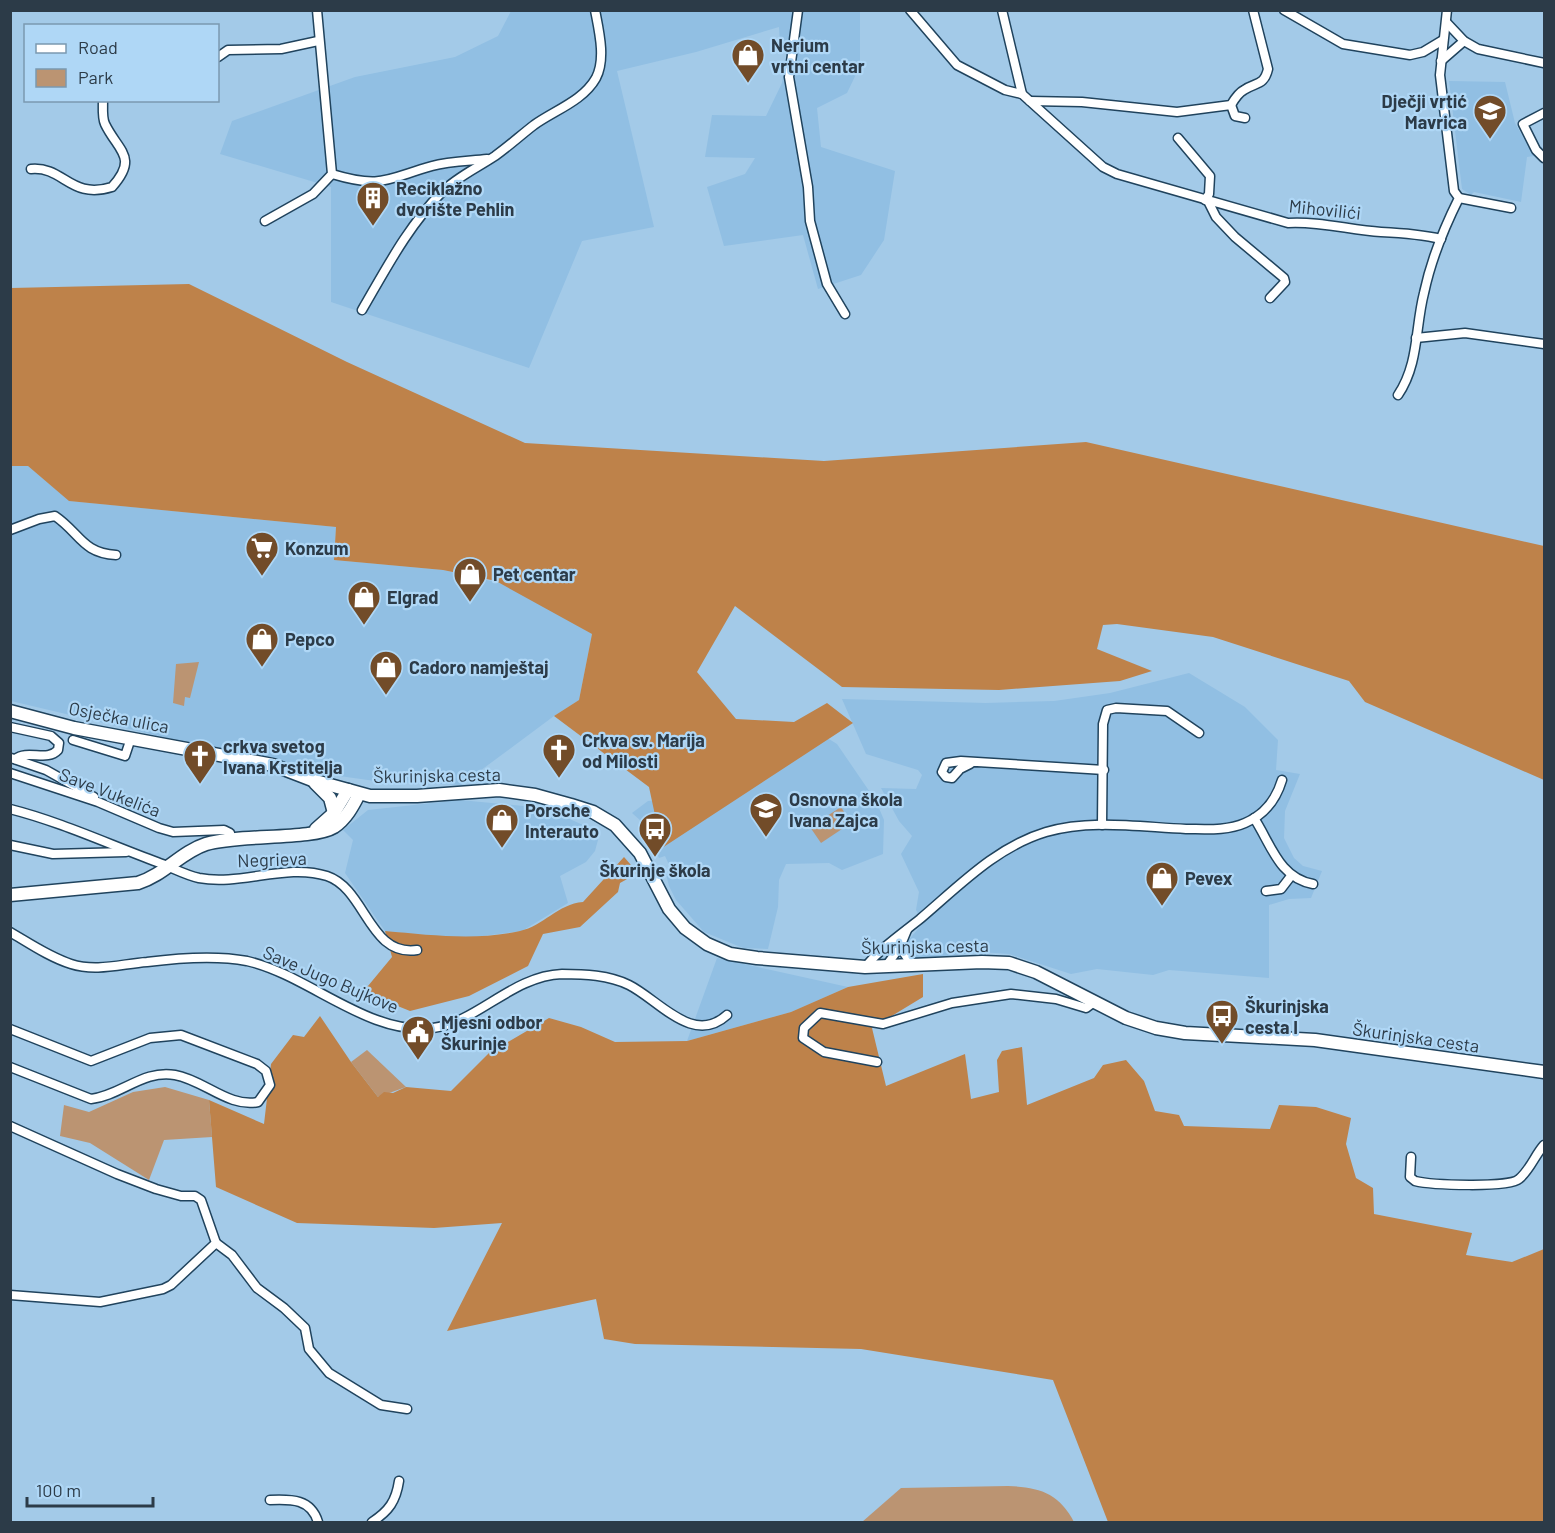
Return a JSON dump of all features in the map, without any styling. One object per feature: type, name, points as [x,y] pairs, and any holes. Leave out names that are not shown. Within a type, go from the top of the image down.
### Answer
[{"type":"street","points":[[265,221],[313,194],[332,174],[328,109],[318,41],[317,10]]},
{"type":"street","points":[[362,310],[403,240],[436,199],[462,176],[491,159],[533,126],[585,93],[597,76],[600,59],[600,38],[595,10]]},
{"type":"street","points":[[798,10],[789,77],[808,188],[810,221],[827,284],[845,314]]},
{"type":"street","name":"Mihovilići","points":[[910,10],[957,65],[1005,90],[1022,94],[1103,167],[1147,184],[1288,223],[1309,222],[1381,232],[1416,232],[1441,238]]},
{"type":"street","points":[[1002,10],[1022,94]]},
{"type":"street","points":[[1030,101],[1083,102],[1177,112],[1231,105],[1244,90],[1260,85],[1266,78],[1268,69],[1252,10]]},
{"type":"street","points":[[1284,10],[1343,44],[1410,56],[1423,52],[1443,40]]},
{"type":"street","points":[[1447,10],[1441,61],[1443,108],[1454,191],[1459,198],[1511,208]]},
{"type":"street","points":[[1447,23],[1464,42],[1478,49],[1545,63]]},
{"type":"street","points":[[219,56],[228,50],[280,49],[318,41]]},
{"type":"street","points":[[1441,61],[1464,42]]},
{"type":"street","points":[[31,169],[49,171],[86,191],[112,187],[119,180],[126,160],[124,152],[104,123],[103,102]]},
{"type":"street","points":[[1231,105],[1235,116],[1245,118]]},
{"type":"street","points":[[1545,113],[1523,124],[1536,150],[1545,158]]},
{"type":"street","points":[[1178,138],[1210,176],[1209,194],[1206,200],[1216,217],[1235,237],[1284,278],[1285,282],[1269,298]]},
{"type":"street","points":[[332,174],[352,180],[381,183],[433,166],[491,159]]},
{"type":"street","points":[[1398,395],[1408,380],[1414,361],[1424,291],[1441,238],[1459,198]]},
{"type":"street","points":[[1416,338],[1465,333],[1545,344]]},
{"type":"street","points":[[10,530],[39,519],[55,516],[90,549],[102,554],[116,555]]},
{"type":"street","points":[[1102,825],[1103,724],[1107,710],[1116,708],[1167,711],[1199,733]]},
{"type":"street","name":"Osječka ulica","points":[[10,711],[74,728],[273,765],[312,780],[354,792]]},
{"type":"street","points":[[10,727],[51,736],[59,743],[58,750],[51,755],[23,754],[13,758]]},
{"type":"street","points":[[73,740],[97,742],[125,756],[129,744]]},
{"type":"street","points":[[13,758],[46,770],[95,798],[98,802]]},
{"type":"street","points":[[970,764],[1104,770]]},
{"type":"street","name":"Save Vukelića","points":[[10,773],[98,802],[159,828],[173,832],[224,830],[230,833],[231,839]]},
{"type":"street","points":[[312,780],[330,798],[334,813]]},
{"type":"street","points":[[866,967],[881,948],[907,930],[982,866],[1018,843],[1061,828],[1102,825],[1215,829],[1243,824],[1254,818],[1272,801],[1282,780]]},
{"type":"street","name":"Škurinjska cesta","points":[[354,792],[398,797],[499,790],[535,795],[593,812],[623,833],[640,852],[669,909],[685,928],[707,944],[730,954],[866,967],[1009,963],[1036,972],[1141,1024],[1185,1033],[1316,1040],[1441,1060],[1545,1072]]},
{"type":"street","points":[[310,832],[334,813],[354,792]]},
{"type":"street","points":[[10,895],[138,883],[150,879],[202,845],[231,839],[310,832],[333,827],[348,813],[354,792]]},
{"type":"street","name":"Negrieva","points":[[10,809],[198,878],[300,873],[329,877],[342,885],[379,936],[402,950],[417,950]]},
{"type":"street","points":[[1254,818],[1278,861],[1292,876],[1312,884]]},
{"type":"street","points":[[10,845],[53,854],[130,852]]},
{"type":"street","points":[[1266,891],[1281,889],[1292,876]]},
{"type":"street","points":[[886,966],[900,947],[907,930]]},
{"type":"street","name":"Save Jugo Bujkove","points":[[10,932],[71,964],[91,968],[176,960],[234,959],[248,962],[286,975],[372,1018],[410,1028],[435,1028],[461,1017],[518,986],[560,974],[593,975],[627,984],[679,1020],[696,1025],[709,1025],[727,1015]]},
{"type":"street","points":[[900,947],[912,965]]},
{"type":"street","points":[[877,1062],[824,1052],[806,1041],[802,1033],[804,1028],[820,1013],[883,1024],[931,1008],[1011,994],[1056,999],[1086,1008],[1094,1002]]},
{"type":"street","points":[[10,1029],[91,1060],[150,1038],[181,1035],[257,1064],[266,1071],[270,1085],[266,1094],[258,1102],[247,1105],[198,1082],[174,1074],[155,1075],[99,1098],[91,1099],[10,1067]]},
{"type":"street","points":[[10,1126],[147,1185],[181,1196],[195,1196],[201,1200],[216,1243],[232,1255],[257,1288],[284,1308],[305,1328],[309,1349],[328,1373],[381,1405],[407,1409]]},
{"type":"street","points":[[1411,1157],[1410,1177],[1415,1181],[1470,1185],[1511,1182],[1519,1179],[1545,1144]]},
{"type":"street","points":[[10,1295],[100,1302],[163,1289],[171,1285],[216,1243]]},
{"type":"street","points":[[372,1522],[392,1506],[397,1497],[399,1481]]},
{"type":"street","points":[[270,1500],[297,1500],[304,1503],[314,1511],[318,1522]]},
{"type":"shaded area","points":[[860,10],[860,66],[847,93],[817,108],[821,147],[895,171],[884,240],[861,275],[818,289],[803,235],[724,246],[707,187],[745,174],[755,158],[705,157],[712,115],[766,116],[782,83],[787,55],[780,47],[779,27],[696,52],[617,71],[654,227],[582,241],[529,368],[331,302],[331,187],[220,154],[232,121],[355,77],[455,57],[498,36],[511,11]]},
{"type":"shaded area","name":"Dječji vrtić Mavrica","points":[[1449,81],[1505,82],[1515,123],[1534,156],[1527,157],[1521,202],[1474,192],[1471,195],[1462,189]]},
{"type":"shaded area","points":[[189,284],[347,362],[525,443],[824,461],[1086,442],[1544,546],[1544,780],[1365,702],[1349,681],[1213,637],[1117,624],[1103,625],[1097,649],[1152,671],[1120,681],[999,690],[842,687],[735,606],[697,672],[736,719],[794,722],[827,703],[853,723],[662,848],[649,787],[554,716],[579,700],[592,634],[496,581],[443,570],[334,560],[336,527],[69,501],[28,466],[11,466],[11,288]]},
{"type":"shaded area","points":[[11,466],[28,466],[70,501],[336,527],[334,560],[443,570],[508,585],[592,634],[579,700],[461,785],[375,781],[311,772],[11,701]]},
{"type":"shaded area","points":[[1189,673],[1245,707],[1278,740],[1276,770],[1300,774],[1285,811],[1284,838],[1294,858],[1303,866],[1322,871],[1311,898],[1289,899],[1269,905],[1269,978],[1169,970],[1153,975],[1097,969],[1071,974],[1009,954],[981,952],[914,960],[910,958],[907,942],[923,923],[916,910],[919,892],[901,854],[912,836],[899,821],[881,788],[916,789],[922,775],[918,770],[866,754],[842,699],[986,703],[1054,701],[1110,693]]},
{"type":"shaded area","name":"Osnovna škola Ivana Zajca","points":[[824,736],[837,744],[876,801],[884,820],[883,854],[842,870],[829,863],[786,864],[779,880],[778,907],[768,949],[743,948],[704,932],[676,900],[666,874],[672,871],[665,856],[659,858],[641,821],[632,813],[648,801],[660,800]]},
{"type":"shaded area","points":[[460,800],[545,808],[592,829],[598,840],[595,851],[586,862],[560,876],[568,903],[522,931],[460,939],[385,931],[345,873],[353,840],[343,830],[368,810]]},
{"type":"shaded area","points":[[624,857],[638,873],[620,883],[618,892],[580,927],[543,934],[528,966],[469,996],[410,1011],[363,992],[392,957],[385,931],[486,936],[520,931],[536,925],[566,907],[583,902]]},
{"type":"shaded area","points":[[717,958],[848,987],[791,1012],[687,1041]]},
{"type":"shaded area","points":[[923,974],[923,997],[872,1028],[886,1086],[965,1054],[971,1099],[999,1092],[997,1060],[1002,1051],[1022,1047],[1027,1105],[1094,1078],[1103,1065],[1126,1060],[1144,1081],[1155,1111],[1179,1115],[1184,1126],[1270,1129],[1279,1105],[1316,1107],[1351,1118],[1346,1144],[1356,1178],[1373,1188],[1374,1214],[1472,1233],[1466,1255],[1512,1262],[1544,1249],[1544,1522],[1108,1522],[1053,1380],[861,1349],[635,1344],[604,1339],[596,1299],[447,1331],[502,1223],[434,1228],[297,1223],[216,1187],[209,1100],[264,1124],[271,1064],[293,1035],[304,1037],[320,1016],[378,1097],[384,1092],[393,1093],[406,1087],[451,1091],[489,1053],[549,1018],[581,1027],[615,1042],[687,1041],[791,1012],[848,987]]},
{"type":"green space","points":[[199,662],[190,698],[185,697],[184,706],[173,703],[176,664]]},
{"type":"green space","points":[[841,807],[851,823],[821,843],[810,827]]},
{"type":"green space","points":[[367,1050],[406,1087],[378,1097],[351,1062]]},
{"type":"green space","points":[[165,1087],[209,1100],[212,1137],[164,1140],[149,1180],[90,1143],[60,1136],[64,1105],[89,1112],[133,1092]]},
{"type":"green space","points":[[1008,1486],[1039,1490],[1055,1498],[1074,1522],[862,1522],[901,1488]]},
{"type":"place","name":"Nerium vrtni centar","points":[[748,84]]},
{"type":"place","name":"Dječji vrtić Mavrica","points":[[1490,140]]},
{"type":"place","name":"Reciklažno dvorište Pehlin","points":[[373,227]]},
{"type":"place","name":"Konzum","points":[[262,577]]},
{"type":"place","name":"Pet centar","points":[[470,603]]},
{"type":"place","name":"Elgrad","points":[[364,626]]},
{"type":"place","name":"Pepco","points":[[262,668]]},
{"type":"place","name":"Cadoro namještaj","points":[[386,696]]},
{"type":"place","name":"Crkva sv. Marija od Milosti","points":[[559,779]]},
{"type":"place","name":"crkva svetog Ivana Krstitelja","points":[[200,785]]},
{"type":"place","name":"Osnovna škola Ivana Zajca","points":[[766,838]]},
{"type":"place","name":"Porsche Interauto","points":[[502,849]]},
{"type":"place","name":"Škurinje škola","points":[[655,858]]},
{"type":"place","name":"Pevex","points":[[1162,907]]},
{"type":"place","name":"Škurinjska cesta I","points":[[1222,1045]]},
{"type":"place","name":"Mjesni odbor Škurinje","points":[[418,1061]]}]
